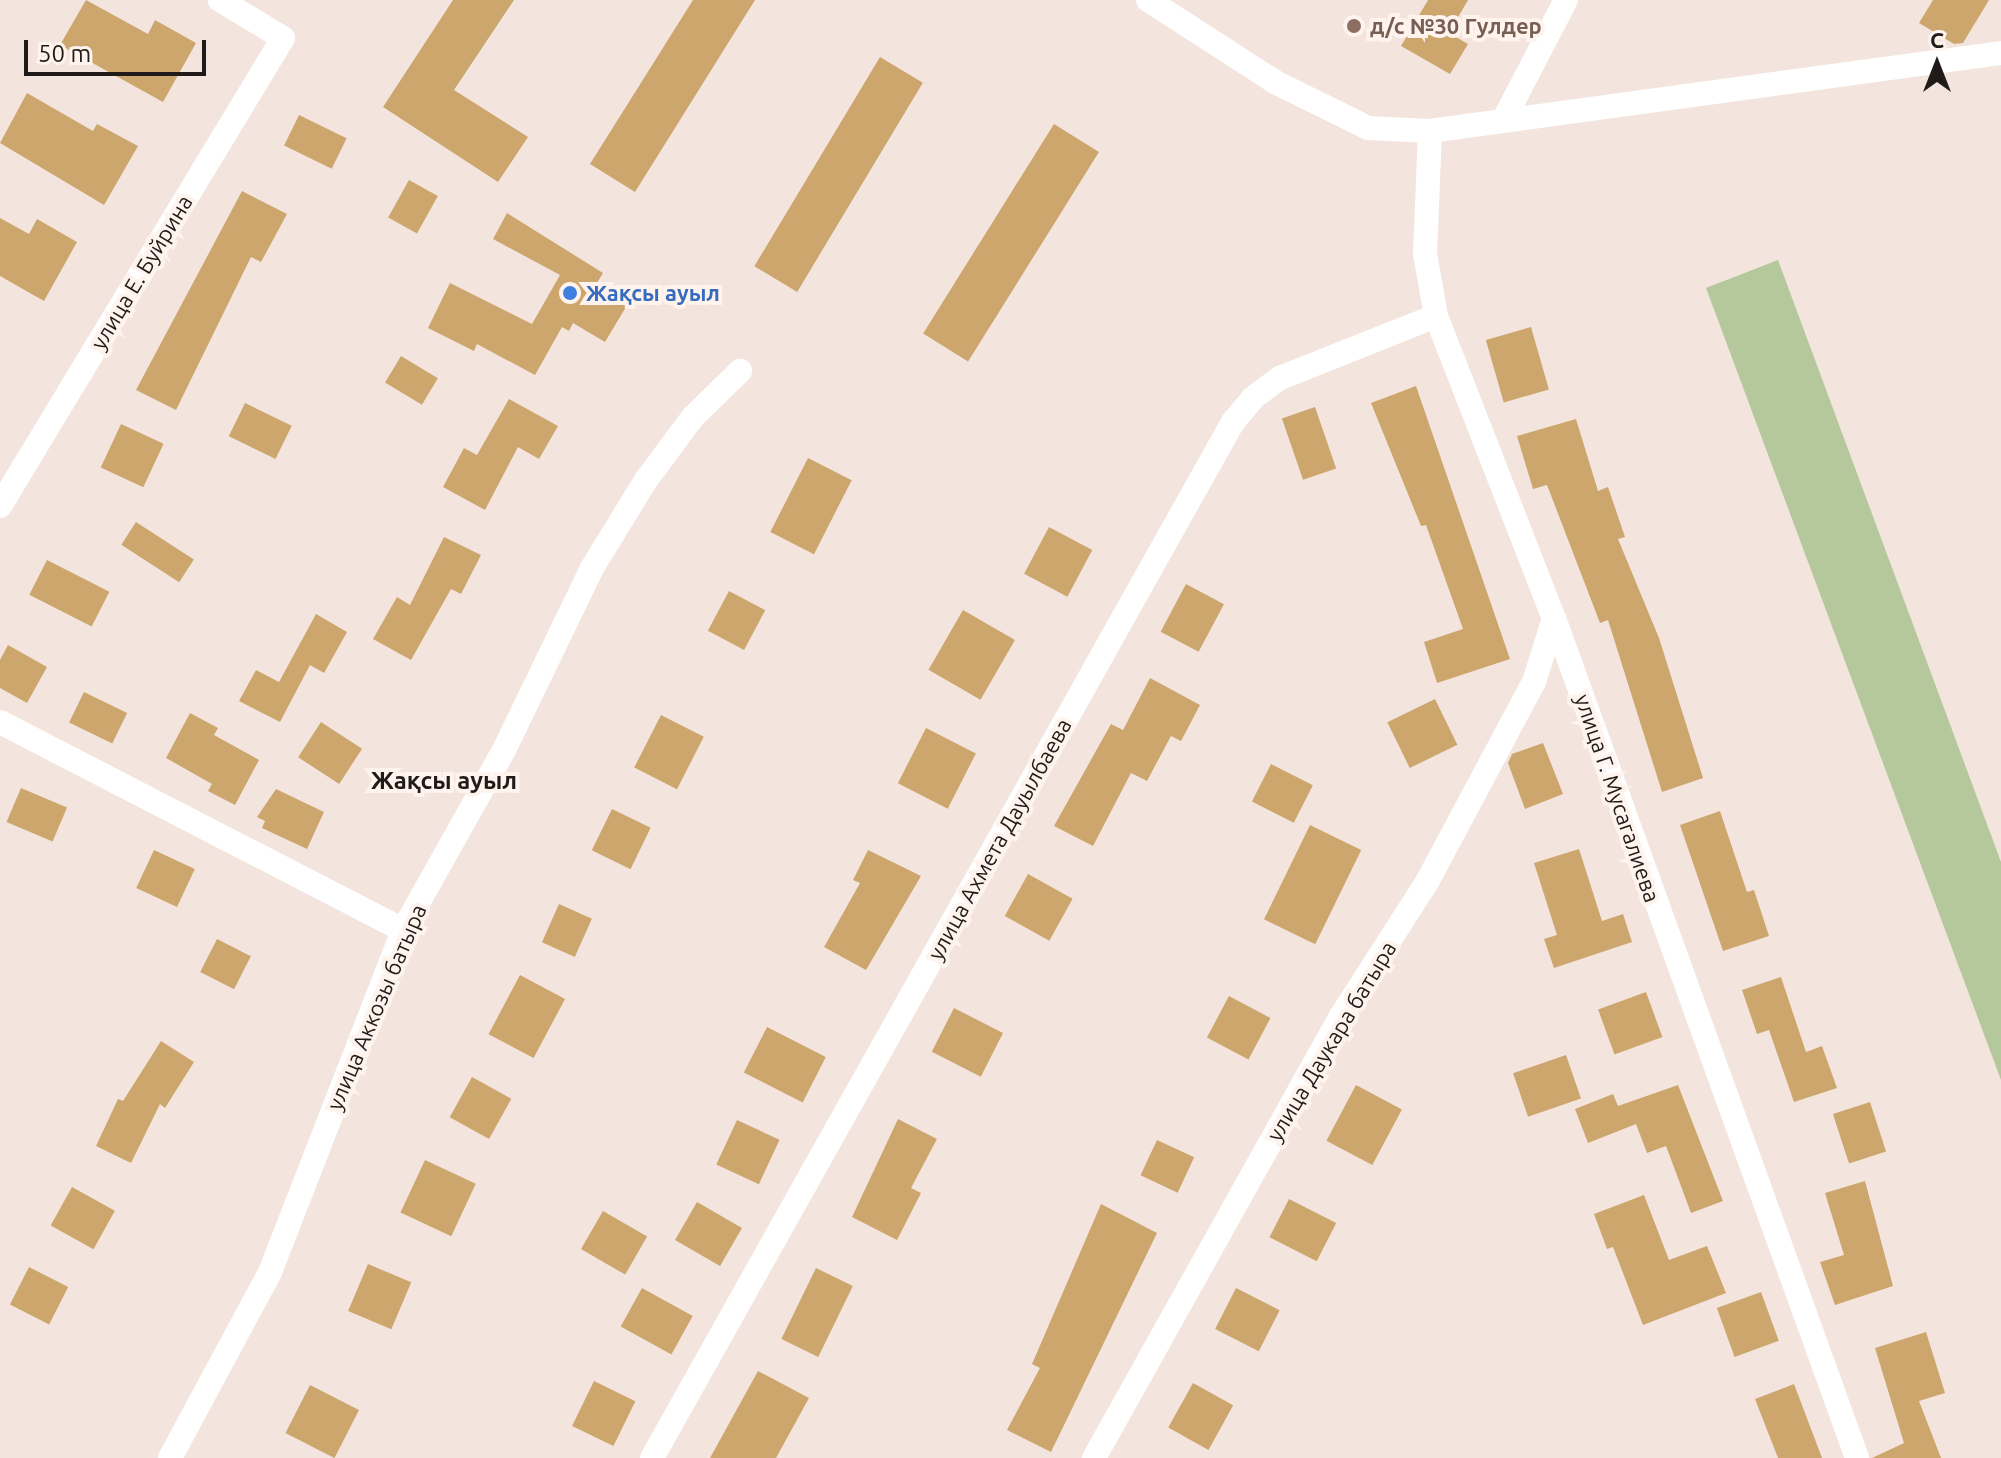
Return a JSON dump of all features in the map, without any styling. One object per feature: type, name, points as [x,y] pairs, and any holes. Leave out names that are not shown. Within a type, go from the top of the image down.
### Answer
[{"type":"street","name":"улица Е. Буйрина","points":[[0,506],[283,38],[220,0]]},
{"type":"street","points":[[1148,0],[1275,82],[1368,128],[1430,131],[1505,117],[2001,53]]},
{"type":"street","points":[[1505,117],[1566,0]]},
{"type":"street","name":"улица Г. Мусагалиева","points":[[1430,131],[1425,254],[1436,316],[1554,618],[1857,1458]]},
{"type":"street","name":"улица Ахмета Дауылбаева","points":[[652,1458],[1233,422],[1253,398],[1280,378],[1436,316]]},
{"type":"street","name":"улица Аккозы батыра","points":[[170,1458],[270,1272],[403,930],[505,748],[608,543],[684,430],[740,371]]},
{"type":"street","name":"улица Даукара батыра","points":[[1094,1458],[1341,1016],[1427,882],[1534,682],[1554,618]]},
{"type":"street","points":[[0,722],[403,930]]},
{"type":"green space","points":[[1778,260],[2001,862],[2001,1080],[1706,288]]},
{"type":"building","points":[[86,0],[148,34],[155,20],[196,43],[163,102],[60,45]]},
{"type":"building","points":[[453,0],[514,0],[454,90],[528,137],[498,182],[383,107]]},
{"type":"building","points":[[693,0],[755,0],[635,192],[590,164]]},
{"type":"building","points":[[1428,0],[1468,0],[1449,33],[1468,44],[1450,74],[1401,46]]},
{"type":"building","points":[[1933,0],[1989,0],[1963,43],[1954,44],[1919,23]]},
{"type":"building","points":[[880,57],[923,83],[797,292],[754,266]]},
{"type":"building","points":[[27,93],[93,131],[97,124],[138,146],[104,205],[0,143]]},
{"type":"building","points":[[299,115],[347,138],[332,169],[284,146]]},
{"type":"building","points":[[1054,124],[1099,152],[968,362],[923,333]]},
{"type":"building","points":[[409,180],[438,196],[417,234],[388,218]]},
{"type":"building","points":[[242,191],[287,214],[261,262],[251,257],[176,410],[136,390]]},
{"type":"building","points":[[507,213],[603,273],[597,283],[629,302],[605,342],[573,323],[569,331],[562,327],[535,375],[477,344],[474,351],[428,328],[450,283],[532,324],[560,275],[493,239]]},
{"type":"building","points":[[0,218],[29,234],[37,219],[77,242],[44,301],[0,276]]},
{"type":"building","points":[[1531,327],[1549,389],[1504,402],[1486,340]]},
{"type":"building","points":[[401,356],[438,378],[422,405],[385,383]]},
{"type":"building","points":[[1416,386],[1510,659],[1437,683],[1424,642],[1463,629],[1426,525],[1421,526],[1371,403]]},
{"type":"building","points":[[509,399],[558,426],[539,459],[518,447],[485,510],[443,487],[464,448],[477,455]]},
{"type":"building","points":[[245,403],[292,426],[276,459],[229,436]]},
{"type":"building","points":[[1315,407],[1336,468],[1303,480],[1282,418]]},
{"type":"building","points":[[1576,419],[1598,491],[1608,487],[1625,537],[1618,539],[1659,638],[1703,778],[1662,792],[1608,620],[1600,623],[1547,485],[1533,489],[1517,436]]},
{"type":"building","points":[[121,424],[164,444],[143,487],[101,468]]},
{"type":"building","points":[[808,458],[852,480],[814,554],[770,532]]},
{"type":"building","points":[[136,522],[194,560],[179,582],[121,545]]},
{"type":"building","points":[[1049,527],[1092,550],[1067,597],[1024,574]]},
{"type":"building","points":[[444,537],[481,555],[461,594],[451,589],[411,660],[373,639],[397,597],[410,605]]},
{"type":"building","points":[[47,560],[109,592],[92,627],[29,595]]},
{"type":"building","points":[[1186,584],[1224,604],[1199,652],[1161,632]]},
{"type":"building","points":[[729,591],[765,610],[744,650],[708,631]]},
{"type":"building","points":[[963,610],[1015,640],[980,700],[928,670]]},
{"type":"building","points":[[316,614],[347,632],[324,673],[310,665],[280,722],[239,701],[256,670],[279,682]]},
{"type":"building","points":[[8,645],[47,667],[27,703],[0,688],[0,660]]},
{"type":"building","points":[[1150,678],[1200,705],[1181,741],[1171,736],[1147,781],[1131,773],[1093,846],[1054,826],[1111,724],[1123,730]]},
{"type":"building","points":[[84,692],[127,713],[112,744],[69,723]]},
{"type":"building","points":[[1435,699],[1457,745],[1410,768],[1387,722]]},
{"type":"building","points":[[190,713],[218,728],[214,735],[259,760],[235,805],[208,791],[212,784],[166,758]]},
{"type":"building","points":[[661,715],[704,737],[677,789],[634,768]]},
{"type":"building","points":[[321,722],[362,749],[339,784],[298,757]]},
{"type":"building","points":[[926,728],[976,753],[948,809],[898,783]]},
{"type":"building","points":[[1543,743],[1563,794],[1525,809],[1508,763],[1512,754]]},
{"type":"building","points":[[1271,764],[1313,785],[1294,823],[1252,801]]},
{"type":"building","points":[[21,788],[67,808],[53,842],[7,822]]},
{"type":"building","points":[[276,789],[324,812],[307,849],[262,828],[265,821],[257,817]]},
{"type":"building","points":[[612,809],[651,828],[630,869],[592,850]]},
{"type":"building","points":[[1720,811],[1747,892],[1754,890],[1769,936],[1723,951],[1680,825]]},
{"type":"building","points":[[1310,825],[1361,850],[1315,944],[1264,919]]},
{"type":"building","points":[[1579,849],[1602,921],[1623,914],[1632,942],[1554,968],[1544,939],[1557,935],[1534,863]]},
{"type":"building","points":[[154,850],[195,869],[177,907],[136,888]]},
{"type":"building","points":[[868,850],[921,876],[866,970],[824,947],[860,883],[853,880]]},
{"type":"building","points":[[1028,874],[1073,899],[1049,941],[1005,916]]},
{"type":"building","points":[[559,904],[592,919],[575,957],[542,942]]},
{"type":"building","points":[[217,939],[251,956],[234,989],[200,972]]},
{"type":"building","points":[[520,975],[565,999],[534,1058],[489,1034]]},
{"type":"building","points":[[1781,977],[1806,1052],[1822,1046],[1837,1088],[1794,1102],[1769,1030],[1757,1034],[1742,990]]},
{"type":"building","points":[[1646,992],[1662,1037],[1614,1055],[1598,1009]]},
{"type":"building","points":[[1229,996],[1270,1018],[1248,1060],[1207,1037]]},
{"type":"building","points":[[954,1008],[1003,1033],[981,1077],[932,1052]]},
{"type":"building","points":[[767,1027],[826,1057],[803,1102],[744,1072]]},
{"type":"building","points":[[161,1041],[194,1062],[165,1108],[160,1104],[131,1163],[96,1146],[118,1099],[123,1101]]},
{"type":"building","points":[[1566,1055],[1581,1098],[1528,1117],[1513,1073]]},
{"type":"building","points":[[472,1077],[511,1099],[489,1139],[450,1117]]},
{"type":"building","points":[[1356,1085],[1402,1109],[1372,1165],[1326,1141]]},
{"type":"building","points":[[1678,1085],[1723,1201],[1691,1213],[1666,1146],[1647,1153],[1636,1124],[1588,1143],[1575,1109],[1613,1094],[1618,1106]]},
{"type":"building","points":[[1870,1102],[1886,1151],[1849,1164],[1833,1114]]},
{"type":"building","points":[[898,1119],[937,1139],[911,1188],[921,1193],[897,1240],[852,1217]]},
{"type":"building","points":[[737,1120],[780,1140],[759,1184],[716,1164]]},
{"type":"building","points":[[1157,1140],[1194,1157],[1178,1193],[1141,1175]]},
{"type":"building","points":[[425,1160],[476,1184],[451,1236],[400,1213]]},
{"type":"building","points":[[1865,1181],[1893,1286],[1835,1305],[1820,1262],[1844,1255],[1825,1193]]},
{"type":"building","points":[[72,1187],[115,1211],[94,1249],[51,1225]]},
{"type":"building","points":[[1644,1195],[1669,1260],[1707,1246],[1726,1293],[1643,1325],[1613,1247],[1607,1249],[1594,1214]]},
{"type":"building","points":[[1289,1199],[1336,1223],[1317,1261],[1269,1237]]},
{"type":"building","points":[[697,1202],[742,1228],[720,1266],[675,1240]]},
{"type":"building","points":[[1101,1204],[1157,1233],[1051,1452],[1007,1430],[1040,1368],[1032,1364]]},
{"type":"building","points":[[603,1211],[647,1236],[625,1275],[581,1249]]},
{"type":"building","points":[[368,1264],[411,1282],[391,1329],[348,1311]]},
{"type":"building","points":[[29,1267],[68,1287],[49,1324],[10,1304]]},
{"type":"building","points":[[816,1268],[853,1286],[818,1357],[781,1339]]},
{"type":"building","points":[[642,1288],[693,1316],[671,1355],[621,1326]]},
{"type":"building","points":[[1236,1288],[1280,1310],[1259,1351],[1215,1329]]},
{"type":"building","points":[[1761,1292],[1779,1341],[1735,1357],[1717,1308]]},
{"type":"building","points":[[1926,1332],[1945,1393],[1919,1401],[1941,1458],[1872,1458],[1904,1443],[1875,1348]]},
{"type":"building","points":[[758,1371],[809,1398],[776,1458],[710,1458]]},
{"type":"building","points":[[594,1381],[635,1401],[613,1446],[572,1426]]},
{"type":"building","points":[[1193,1383],[1233,1405],[1209,1450],[1168,1428]]},
{"type":"building","points":[[1794,1384],[1822,1458],[1778,1458],[1755,1399]]},
{"type":"building","points":[[310,1385],[359,1410],[335,1458],[285,1433]]},
{"type":"place","name":"д/с №30 Гулдер","points":[[1354,26]]},
{"type":"place","name":"Жақсы ауыл","points":[[570,293]]},
{"type":"district","name":"Жақсы ауыл","points":[[444,781]]}]
